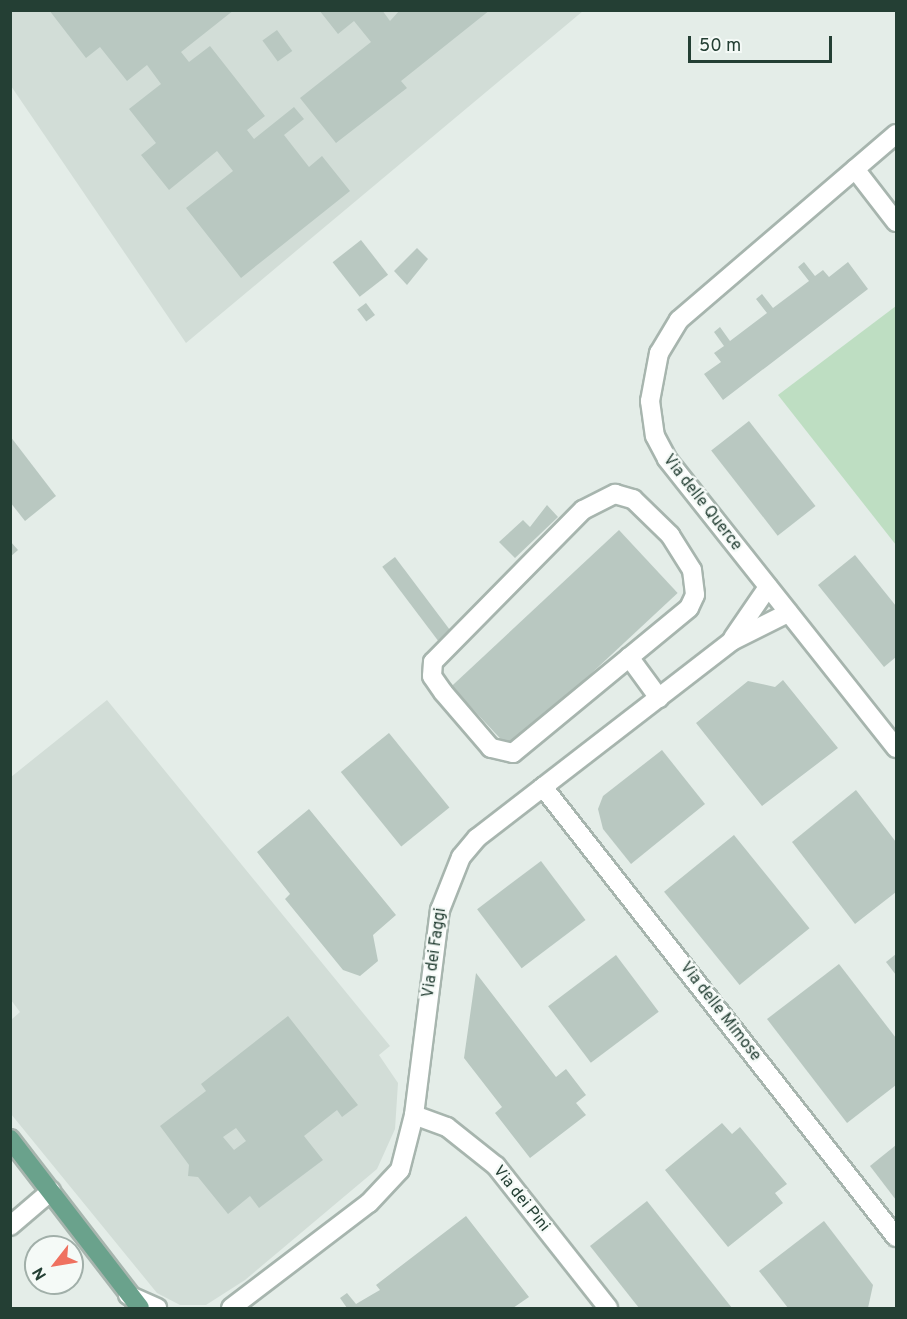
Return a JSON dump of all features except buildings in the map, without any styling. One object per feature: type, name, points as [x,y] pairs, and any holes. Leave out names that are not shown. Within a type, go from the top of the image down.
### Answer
[{"type":"main road","points":[[10,1139],[134,1301]]},
{"type":"street","name":"Via delle Querce","points":[[897,134],[685,314],[667,336],[653,374],[650,412],[660,448],[788,613],[897,748]]},
{"type":"street","points":[[855,170],[897,222]]},
{"type":"street","points":[[615,494],[633,499],[670,535],[692,570],[695,595],[689,608],[629,657],[513,753],[491,748],[432,676],[433,662],[583,510],[615,494]]},
{"type":"street","name":"Via dei Faggi","points":[[725,646],[768,587]]},
{"type":"street","name":"Via dei Faggi","points":[[231,1308],[388,1187],[400,1170],[414,1115],[440,910],[448,883],[477,838],[725,646],[788,613]]},
{"type":"street","points":[[629,657],[659,698]]},
{"type":"street","name":"Via delle Mimose","points":[[543,787],[897,1237]]},
{"type":"street","name":"Via dei Pini","points":[[414,1115],[447,1127],[496,1166],[608,1308]]},
{"type":"street","points":[[10,1226],[51,1191]]},
{"type":"street","points":[[134,1301],[157,1308]]},
{"type":"shaded area","points":[[10,11],[583,11],[186,343],[11,86]]},
{"type":"shaded area","points":[[107,700],[390,1046],[379,1055],[398,1083],[395,1129],[377,1169],[245,1280],[206,1305],[180,1305],[157,1293],[11,1114],[11,1020],[20,1012],[11,1000],[11,777]]},
{"type":"green space","points":[[896,306],[896,545],[778,395]]}]
